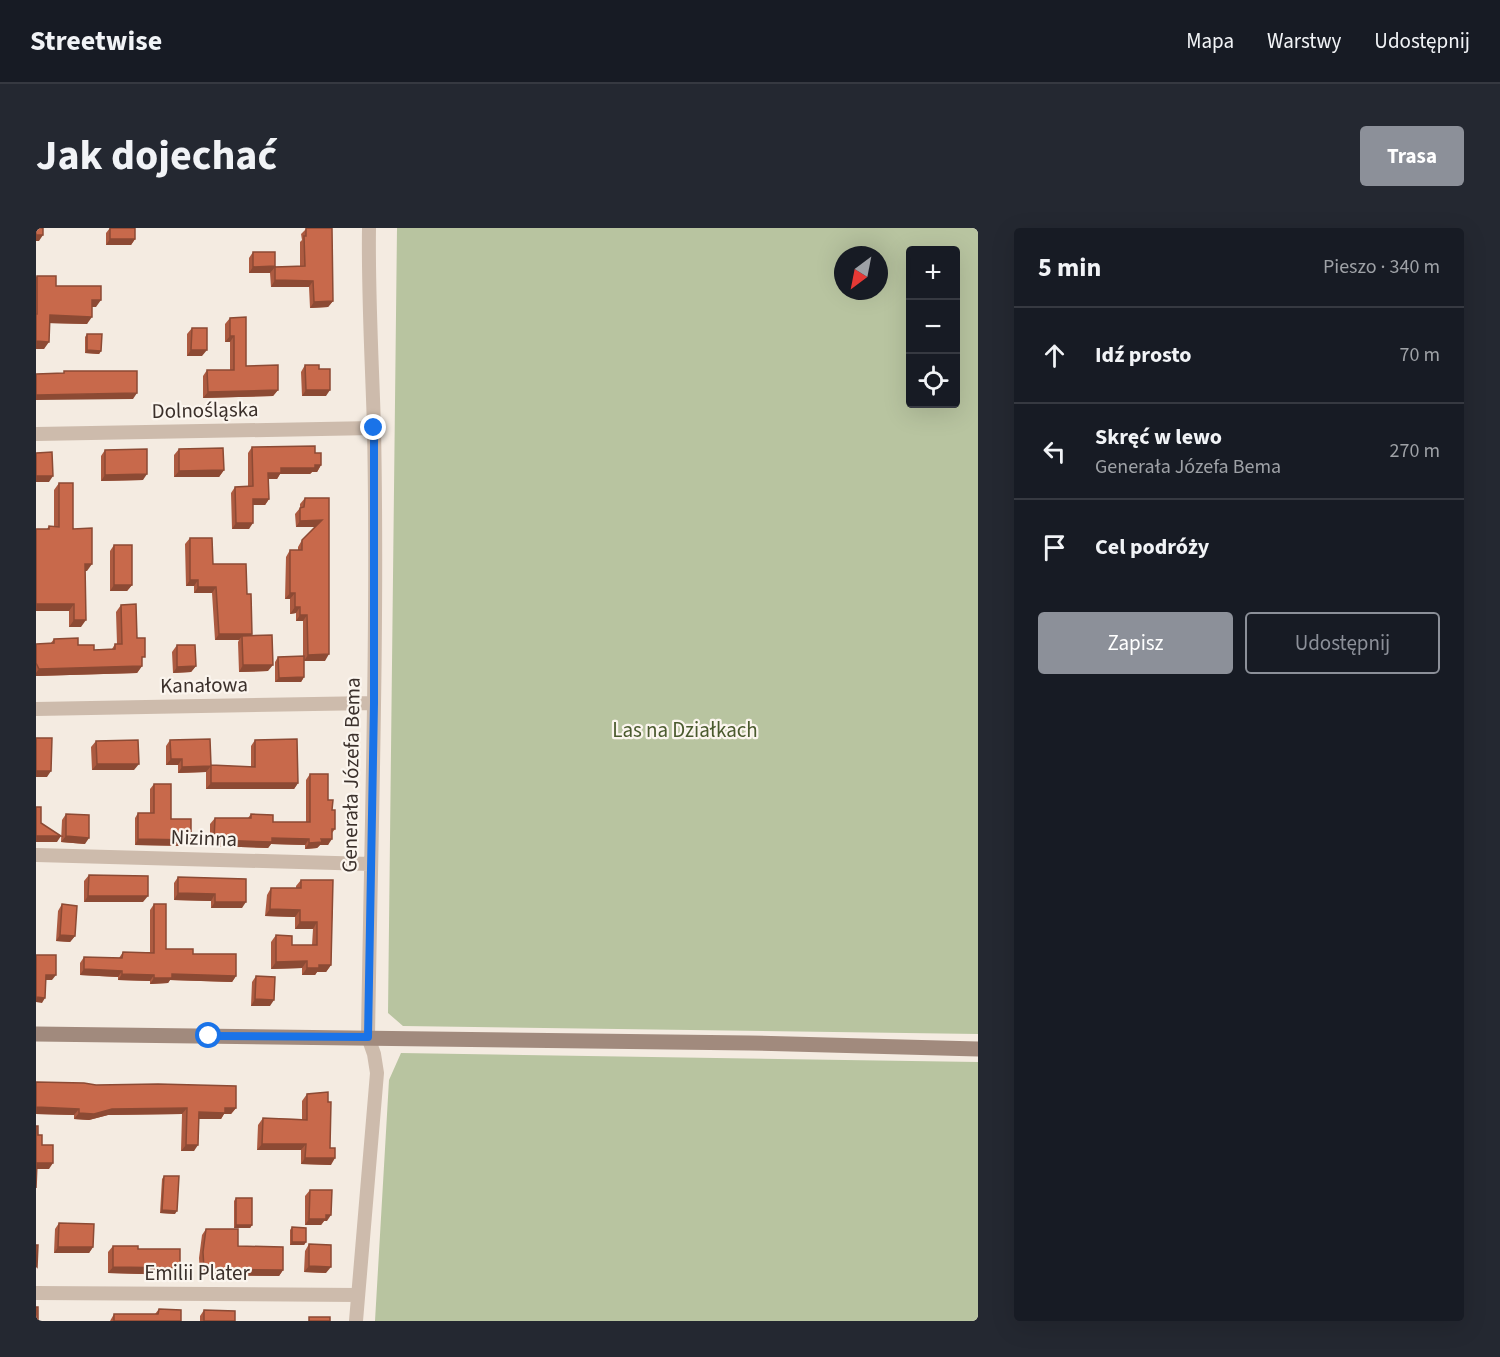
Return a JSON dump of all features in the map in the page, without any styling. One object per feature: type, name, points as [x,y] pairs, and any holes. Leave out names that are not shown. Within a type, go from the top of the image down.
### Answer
[{"type":"main road","points":[[36,1034],[750,1043],[978,1049]]},
{"type":"street","name":"Generała Józefa Bema","points":[[356,1321],[376,1110],[377,1073],[368,1037],[374,703],[374,428],[369,228]]},
{"type":"street","name":"Dolnośląska","points":[[36,434],[374,428]]},
{"type":"street","name":"Kanałowa","points":[[36,709],[374,703]]},
{"type":"street","name":"Nizinna","points":[[36,855],[371,864]]},
{"type":"street","name":"Emilii Plater","points":[[36,1293],[357,1295]]},
{"type":"green space","name":"Las na Działkach","points":[[397,228],[978,228],[978,1034],[403,1026],[388,1013]]},
{"type":"green space","points":[[401,1053],[978,1062],[978,1321],[375,1321],[389,1080]]},
{"type":"building","points":[[36,228],[43,228],[43,235],[36,235]]},
{"type":"building","points":[[110,228],[135,228],[135,239],[110,239]]},
{"type":"building","points":[[306,228],[332,228],[333,301],[314,302],[313,281],[275,280],[275,267],[305,266]]},
{"type":"building","points":[[253,252],[275,252],[275,266],[253,267]]},
{"type":"building","points":[[37,276],[56,276],[56,286],[101,286],[101,300],[92,300],[92,317],[50,315],[49,342],[36,341]]},
{"type":"building","points":[[246,317],[246,366],[278,365],[278,390],[208,392],[207,370],[234,370],[234,336],[230,336],[230,318]]},
{"type":"building","points":[[192,328],[207,328],[207,350],[191,350]]},
{"type":"building","points":[[87,334],[102,334],[101,351],[87,350]]},
{"type":"building","points":[[305,365],[319,365],[319,369],[330,369],[330,390],[306,390]]},
{"type":"building","points":[[64,371],[137,371],[137,393],[36,395],[36,374],[64,373]]},
{"type":"building","points":[[315,446],[315,453],[321,453],[321,465],[315,465],[315,468],[281,468],[281,473],[268,473],[269,499],[253,499],[253,523],[236,523],[235,487],[253,486],[252,447]]},
{"type":"building","points":[[223,448],[224,470],[179,471],[179,449]]},
{"type":"building","points":[[147,449],[147,474],[105,475],[105,450]]},
{"type":"building","points":[[52,452],[53,476],[36,476],[36,453]]},
{"type":"building","points":[[59,483],[73,483],[73,529],[92,528],[92,564],[85,564],[86,620],[74,620],[74,604],[36,604],[36,529],[49,529],[49,526],[59,527]]},
{"type":"building","points":[[305,498],[329,498],[329,654],[308,655],[307,615],[300,615],[300,607],[295,607],[295,593],[290,593],[290,550],[302,550],[302,540],[322,520],[300,521],[300,508],[304,507]]},
{"type":"building","points":[[190,538],[212,538],[213,564],[246,564],[247,594],[251,594],[252,634],[219,634],[216,587],[198,587],[198,580],[190,580]]},
{"type":"building","points":[[114,545],[132,545],[132,585],[114,585]]},
{"type":"building","points":[[136,604],[137,638],[145,638],[145,657],[142,657],[142,666],[39,669],[36,663],[36,644],[54,643],[54,639],[78,638],[78,645],[94,645],[94,650],[115,649],[115,644],[122,644],[121,605]]},
{"type":"building","points":[[272,635],[273,665],[243,665],[242,636]]},
{"type":"building","points":[[177,645],[195,645],[196,666],[177,667]]},
{"type":"building","points":[[304,656],[304,677],[279,678],[278,657]]},
{"type":"building","points":[[36,738],[52,738],[51,771],[36,771]]},
{"type":"building","points":[[210,739],[211,765],[255,767],[255,740],[297,739],[298,783],[211,783],[211,766],[182,767],[182,759],[171,759],[170,740]]},
{"type":"building","points":[[138,740],[139,764],[97,764],[96,741]]},
{"type":"building","points":[[310,774],[328,774],[328,800],[333,800],[332,810],[335,810],[335,829],[332,829],[332,839],[321,839],[322,842],[309,843],[309,839],[272,838],[272,842],[214,840],[215,818],[251,818],[251,814],[273,815],[273,822],[310,822]]},
{"type":"building","points":[[154,784],[171,784],[171,819],[191,819],[191,840],[138,839],[138,813],[154,813]]},
{"type":"building","points":[[36,807],[41,807],[41,823],[61,836],[36,836]]},
{"type":"building","points":[[66,814],[89,815],[89,838],[66,836]]},
{"type":"building","points":[[89,875],[148,876],[148,896],[88,896]]},
{"type":"building","points":[[178,877],[246,879],[246,902],[215,902],[215,894],[178,893]]},
{"type":"building","points":[[301,880],[333,880],[331,965],[307,968],[307,961],[276,962],[276,935],[292,936],[292,945],[317,945],[317,922],[300,922],[300,910],[270,909],[271,888],[301,888]]},
{"type":"building","points":[[62,904],[77,906],[75,936],[60,935]]},
{"type":"building","points":[[154,904],[166,904],[166,949],[193,949],[193,954],[236,954],[236,976],[172,974],[172,978],[154,978],[154,975],[84,969],[84,957],[122,958],[123,952],[154,953]]},
{"type":"building","points":[[36,955],[56,955],[56,975],[46,975],[45,998],[36,997]]},
{"type":"building","points":[[256,976],[275,977],[274,1000],[255,999]]},
{"type":"building","points":[[36,1082],[236,1086],[236,1108],[225,1108],[225,1113],[199,1112],[198,1145],[186,1145],[187,1108],[112,1109],[94,1114],[79,1113],[79,1109],[36,1107]]},
{"type":"building","points":[[328,1092],[328,1102],[331,1102],[330,1148],[335,1148],[335,1158],[305,1158],[306,1144],[262,1144],[263,1118],[307,1120],[307,1094]]},
{"type":"building","points":[[36,1126],[38,1126],[38,1135],[42,1135],[42,1145],[53,1145],[53,1163],[37,1163],[36,1188]]},
{"type":"building","points":[[164,1176],[179,1176],[177,1211],[162,1210]]},
{"type":"building","points":[[310,1190],[332,1190],[331,1215],[326,1215],[326,1219],[309,1219]]},
{"type":"building","points":[[236,1198],[252,1198],[252,1225],[236,1225]]},
{"type":"building","points":[[59,1223],[94,1224],[93,1247],[58,1247]]},
{"type":"building","points":[[292,1227],[306,1228],[306,1242],[292,1242]]},
{"type":"building","points":[[206,1229],[238,1229],[238,1246],[283,1247],[283,1270],[204,1269],[203,1252]]},
{"type":"building","points":[[309,1244],[331,1245],[331,1267],[309,1266]]},
{"type":"building","points":[[36,1245],[38,1245],[37,1267],[36,1266]]},
{"type":"building","points":[[113,1246],[138,1246],[138,1249],[180,1249],[180,1268],[113,1267]]},
{"type":"building","points":[[36,1307],[38,1307],[38,1321],[36,1321]]},
{"type":"building","points":[[159,1309],[181,1310],[181,1321],[114,1321],[114,1314],[158,1314]]},
{"type":"building","points":[[204,1310],[235,1311],[235,1321],[204,1321]]},
{"type":"building","points":[[309,1317],[330,1317],[330,1321],[309,1321]]},
{"type":"route","points":[[209,1036],[368,1037],[374,703],[374,428]]}]
